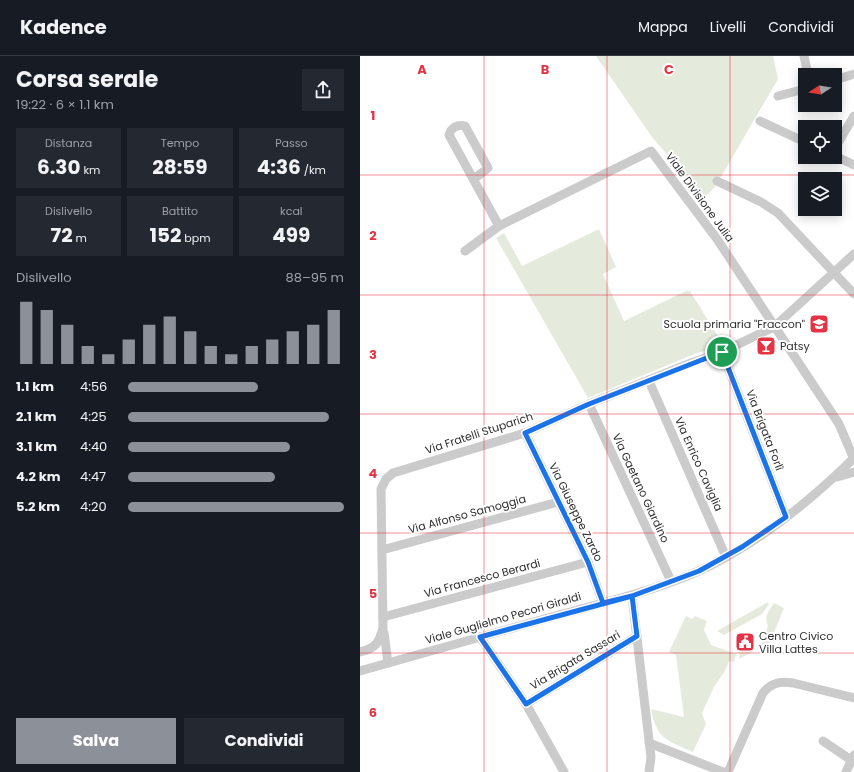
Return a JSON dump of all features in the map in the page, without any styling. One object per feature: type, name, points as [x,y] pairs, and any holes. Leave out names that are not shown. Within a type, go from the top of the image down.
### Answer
[{"type":"street","points":[[804,56],[807,68]]},
{"type":"street","points":[[842,78],[854,74]]},
{"type":"street","points":[[778,96],[798,91]]},
{"type":"street","points":[[842,136],[854,116]]},
{"type":"street","points":[[760,121],[798,139]]},
{"type":"street","points":[[465,251],[499,226],[449,135],[455,127],[465,126],[488,168],[474,179]]},
{"type":"street","name":"Viale Divisione Julia","points":[[499,226],[651,151],[716,239],[839,424],[853,458]]},
{"type":"street","points":[[842,159],[854,165]]},
{"type":"street","points":[[717,181],[761,202],[778,212],[854,294]]},
{"type":"street","name":"Via Fratelli Stuparich","points":[[360,652],[376,647],[380,642],[383,628],[381,489],[386,479],[393,473],[525,433],[589,404],[722,352],[774,326],[854,254]]},
{"type":"street","name":"Via Brigata Forlì","points":[[722,352],[786,517]]},
{"type":"street","name":"Via Enrico Caviglia","points":[[649,381],[726,557]]},
{"type":"street","name":"Via Gaetano Giardino","points":[[589,404],[671,581]]},
{"type":"street","name":"Viale Divisione Julia","points":[[839,424],[854,438]]},
{"type":"street","name":"Via Giuseppe Zardo","points":[[525,433],[588,562],[603,603]]},
{"type":"street","name":"Viale Guglielmo Pecori Giraldi","points":[[360,671],[632,596],[699,571],[726,557],[786,517],[835,478],[853,458]]},
{"type":"street","name":"Viale Guglielmo Pecori Giraldi","points":[[835,478],[854,472]]},
{"type":"street","name":"Via Alfonso Samoggia","points":[[382,550],[558,502]]},
{"type":"street","name":"Via Francesco Berardi","points":[[383,617],[588,562]]},
{"type":"street","points":[[632,596],[651,757],[650,772]]},
{"type":"street","points":[[383,628],[388,663]]},
{"type":"street","name":"Via Brigata Sassari","points":[[526,704],[637,636]]},
{"type":"street","points":[[480,637],[526,704],[564,772]]},
{"type":"street","points":[[728,772],[767,687],[783,681],[854,698]]},
{"type":"street","points":[[823,741],[853,757],[846,772]]},
{"type":"street","points":[[649,743],[723,772]]},
{"type":"green space","points":[[596,56],[773,56],[778,79],[715,187],[704,198],[652,137]]},
{"type":"green space","points":[[599,229],[616,267],[603,274],[624,321],[686,291],[690,291],[724,346],[697,353],[588,398],[496,238],[504,233],[522,266]]},
{"type":"green space","points":[[768,602],[769,604],[762,614],[724,635],[717,631]]},
{"type":"green space","points":[[774,603],[784,608],[768,647],[761,645],[768,626],[766,619],[767,614]]},
{"type":"green space","points":[[686,616],[692,619],[695,616],[707,621],[704,630],[711,645],[736,654],[734,662],[729,661],[725,671],[714,687],[702,713],[706,724],[693,752],[664,738],[656,727],[651,709],[684,717],[676,655],[669,652]]},
{"type":"green space","points":[[750,645],[753,646],[752,652],[739,659],[740,651],[747,649]]},
{"type":"place","name":"Scuola primaria \"Fraccon\"","points":[[819,324]]},
{"type":"place","name":"Patsy","points":[[766,346]]},
{"type":"place","name":"Centro Civico Villa Lattes","points":[[745,642]]},
{"type":"route","points":[[722,352],[589,404],[525,433],[588,562],[603,603],[632,596],[637,636],[526,704],[480,637],[632,596],[699,571],[726,557],[786,517],[722,352]]}]
